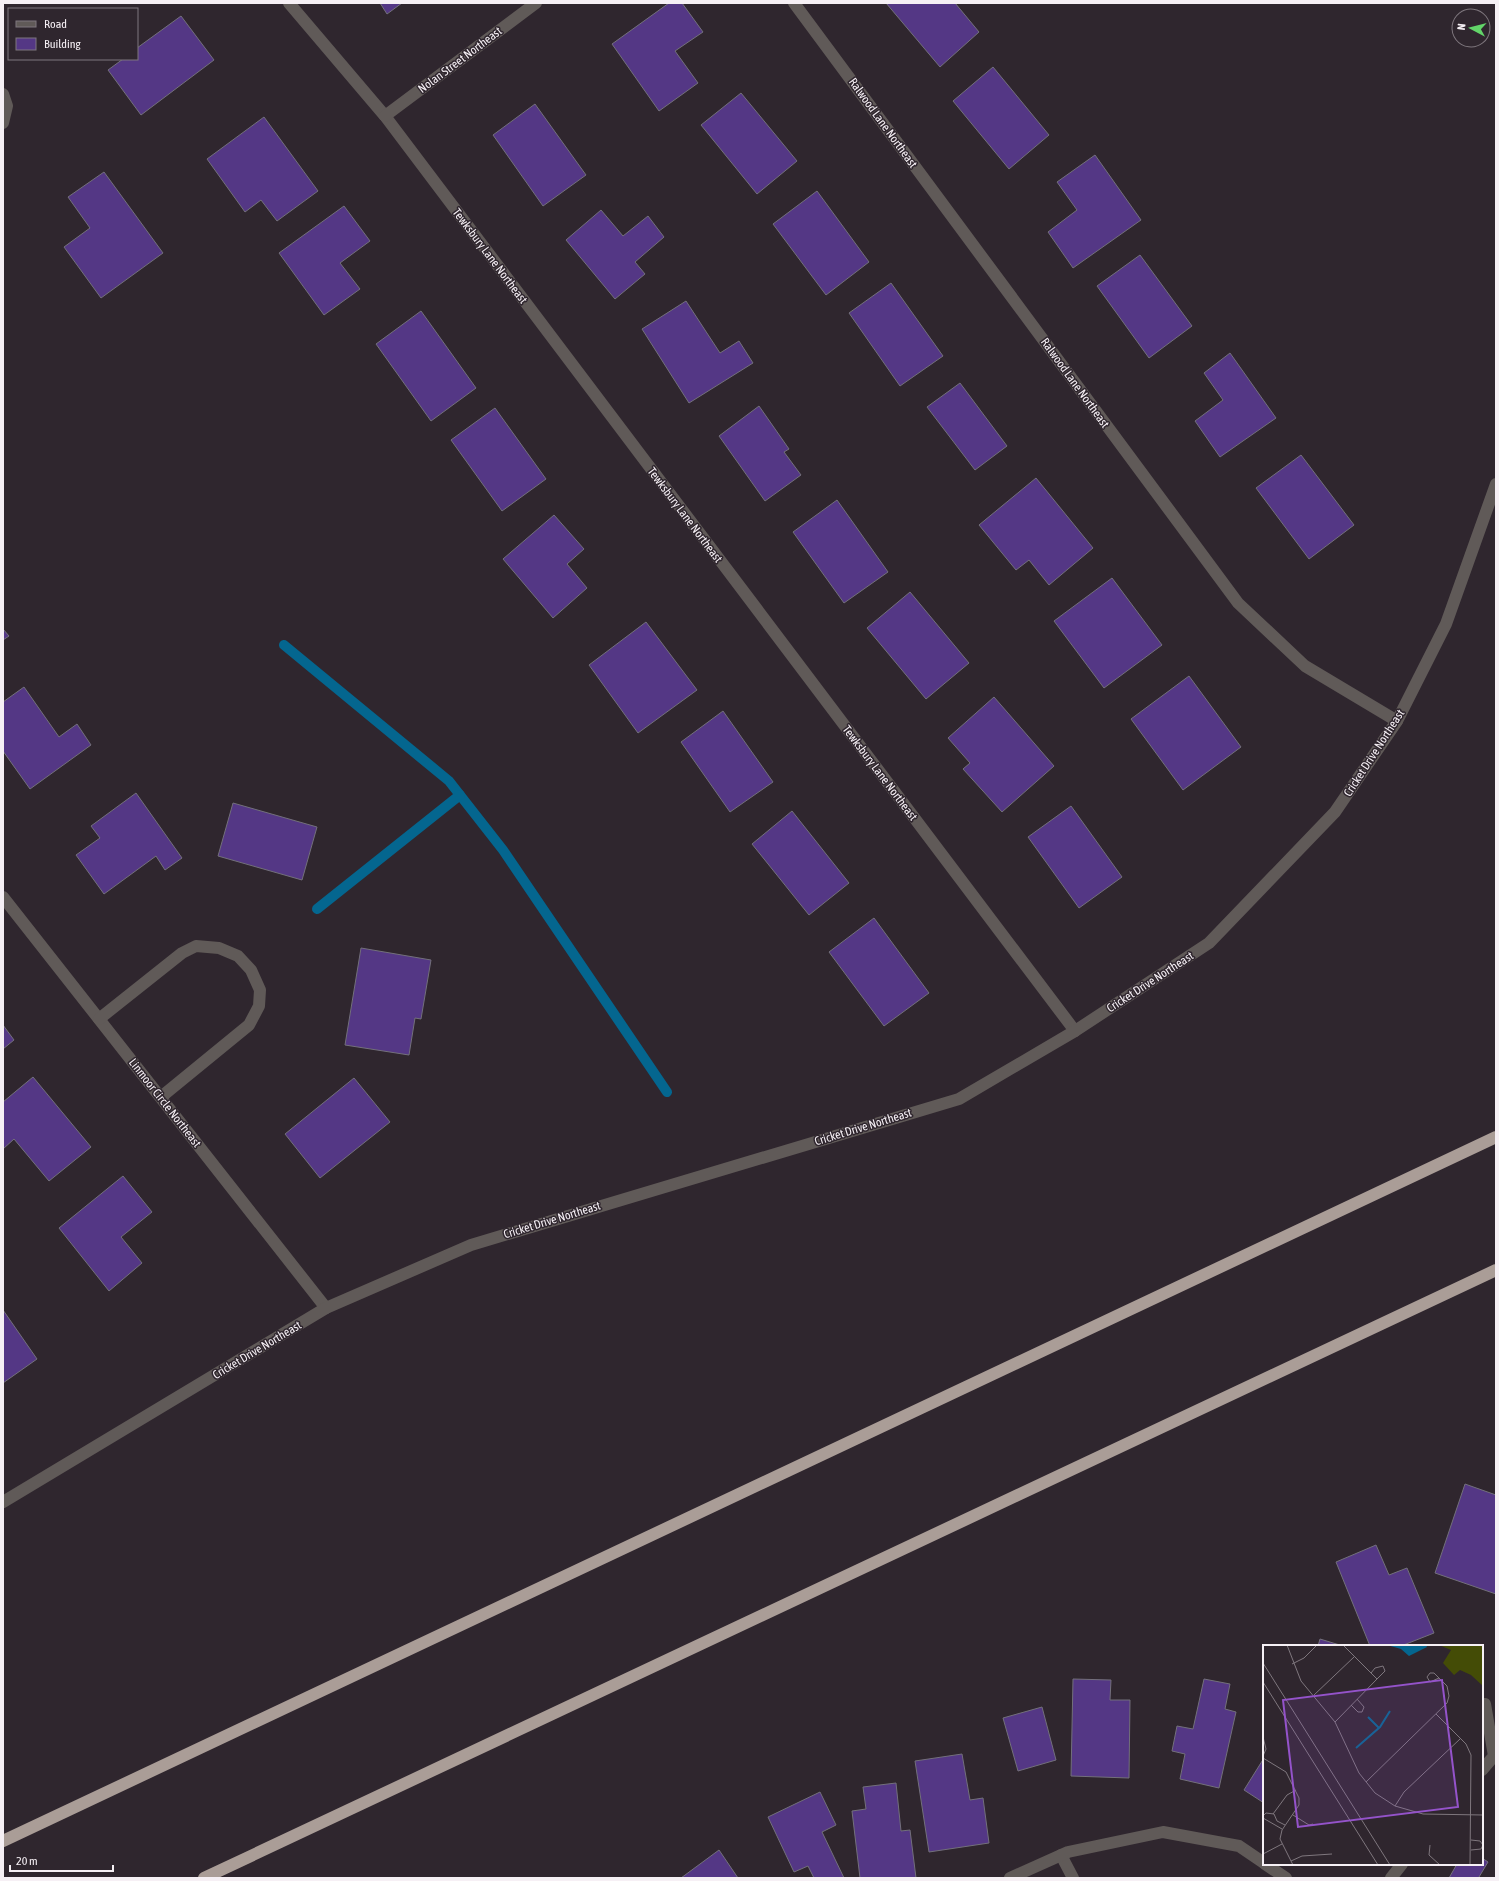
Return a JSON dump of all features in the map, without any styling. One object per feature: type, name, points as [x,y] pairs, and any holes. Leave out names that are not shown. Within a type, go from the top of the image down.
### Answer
[{"type":"highway","points":[[3,1841],[1496,1137]]},
{"type":"highway","points":[[204,1878],[1496,1270]]},
{"type":"street","name":"Tewksbury Lane Northeast","points":[[289,3],[385,116],[1075,1031]]},
{"type":"street","name":"Nolan Street Northeast","points":[[385,116],[536,3]]},
{"type":"street","name":"Ralwood Lane Northeast","points":[[794,3],[1238,603],[1305,666],[1397,721]]},
{"type":"street","points":[[3,94],[7,106],[3,123]]},
{"type":"street","name":"Cricket Drive Northeast","points":[[3,1502],[326,1308],[471,1245],[959,1098],[1075,1031],[1208,943],[1335,812],[1397,721],[1446,624],[1496,484]]},
{"type":"street","name":"Linmoor Circle Northeast","points":[[3,897],[326,1308]]},
{"type":"street","points":[[99,1019],[182,953],[196,946],[219,948],[238,956],[251,970],[260,990],[259,1006],[249,1025],[160,1097]]},
{"type":"street","points":[[1483,1769],[1494,1756],[1485,1704]]},
{"type":"street","points":[[1010,1878],[1068,1852],[1163,1832],[1239,1846],[1263,1863]]},
{"type":"street","points":[[1062,1855],[1073,1878]]},
{"type":"street","points":[[1266,1865],[1286,1878]]},
{"type":"street","points":[[1391,1878],[1401,1865]]},
{"type":"building","points":[[380,3],[402,3],[387,14]]},
{"type":"building","points":[[669,3],[682,3],[703,32],[675,51],[698,83],[659,111],[612,44]]},
{"type":"building","points":[[886,3],[955,3],[979,32],[940,67]]},
{"type":"building","points":[[181,16],[214,60],[141,115],[108,70],[122,60],[138,60],[138,47]]},
{"type":"building","points":[[993,67],[1049,135],[1009,169],[953,101]]},
{"type":"building","points":[[741,93],[797,161],[757,194],[701,125]]},
{"type":"building","points":[[535,104],[586,175],[543,206],[493,135]]},
{"type":"building","points":[[264,117],[318,191],[277,221],[261,200],[245,212],[207,159]]},
{"type":"building","points":[[1095,155],[1141,220],[1073,268],[1048,232],[1077,210],[1057,182]]},
{"type":"building","points":[[104,172],[163,253],[101,298],[64,247],[90,228],[68,197]]},
{"type":"building","points":[[817,191],[869,262],[826,295],[773,224]]},
{"type":"building","points":[[344,206],[370,241],[340,263],[360,289],[324,315],[279,253]]},
{"type":"building","points":[[601,210],[623,236],[648,216],[664,237],[635,262],[645,274],[615,299],[566,240]]},
{"type":"building","points":[[1140,255],[1192,326],[1149,358],[1097,286]]},
{"type":"building","points":[[891,283],[943,356],[900,386],[849,313]]},
{"type":"building","points":[[686,301],[720,353],[739,341],[753,363],[689,403],[642,329]]},
{"type":"building","points":[[421,311],[476,388],[431,421],[376,344]]},
{"type":"building","points":[[1230,353],[1276,418],[1220,457],[1195,421],[1223,400],[1204,373]]},
{"type":"building","points":[[960,383],[1007,446],[975,470],[927,407]]},
{"type":"building","points":[[759,406],[789,449],[784,452],[801,475],[765,501],[719,436]]},
{"type":"building","points":[[495,408],[546,479],[502,511],[451,440]]},
{"type":"building","points":[[1301,455],[1354,525],[1309,559],[1256,488]]},
{"type":"building","points":[[1036,478],[1093,548],[1049,585],[1029,560],[1016,570],[979,525]]},
{"type":"building","points":[[837,500],[888,572],[844,603],[793,532]]},
{"type":"building","points":[[554,515],[584,549],[567,564],[587,588],[553,618],[503,559]]},
{"type":"building","points":[[1112,578],[1162,645],[1104,688],[1054,621]]},
{"type":"building","points":[[910,592],[969,663],[926,699],[867,628]]},
{"type":"building","points":[[646,622],[697,690],[638,733],[589,665]]},
{"type":"building","points":[[3,629],[9,636],[3,640]]},
{"type":"building","points":[[1189,676],[1241,747],[1183,790],[1131,719]]},
{"type":"building","points":[[24,687],[59,737],[77,724],[91,745],[30,789],[3,751],[3,702]]},
{"type":"building","points":[[994,697],[1054,766],[1002,812],[963,769],[970,763],[948,738]]},
{"type":"building","points":[[723,711],[773,782],[730,812],[681,742]]},
{"type":"building","points":[[136,793],[182,858],[165,870],[156,856],[104,894],[76,855],[100,838],[91,826]]},
{"type":"building","points":[[233,803],[317,827],[302,880],[218,856]]},
{"type":"building","points":[[1071,806],[1122,877],[1079,908],[1028,837]]},
{"type":"building","points":[[792,811],[849,883],[809,915],[752,844]]},
{"type":"building","points":[[874,918],[929,993],[884,1026],[829,952]]},
{"type":"building","points":[[361,948],[431,960],[421,1019],[415,1018],[409,1055],[345,1045]]},
{"type":"building","points":[[3,1025],[14,1040],[3,1049]]},
{"type":"building","points":[[33,1077],[91,1147],[49,1181],[14,1139],[3,1149],[3,1102]]},
{"type":"building","points":[[354,1078],[390,1122],[320,1178],[285,1134]]},
{"type":"building","points":[[123,1176],[152,1212],[121,1237],[142,1263],[109,1291],[59,1228]]},
{"type":"building","points":[[3,1310],[37,1359],[3,1383]]},
{"type":"building","points":[[1465,1484],[1496,1495],[1496,1594],[1435,1573]]},
{"type":"building","points":[[1376,1545],[1389,1575],[1407,1568],[1434,1633],[1404,1645],[1370,1645],[1336,1562]]},
{"type":"building","points":[[1320,1639],[1340,1645],[1318,1645]]},
{"type":"building","points":[[1073,1679],[1111,1680],[1110,1700],[1130,1700],[1129,1778],[1071,1776]]},
{"type":"building","points":[[1204,1679],[1230,1684],[1225,1709],[1236,1712],[1219,1788],[1180,1779],[1185,1754],[1172,1751],[1177,1726],[1193,1729]]},
{"type":"building","points":[[1042,1707],[1056,1760],[1018,1771],[1003,1718]]},
{"type":"building","points":[[962,1754],[970,1800],[983,1798],[989,1843],[929,1852],[915,1761]]},
{"type":"building","points":[[1263,1760],[1263,1802],[1244,1790]]},
{"type":"building","points":[[896,1783],[901,1831],[910,1830],[916,1878],[860,1878],[852,1811],[866,1809],[863,1787]]},
{"type":"building","points":[[820,1792],[836,1825],[822,1832],[844,1878],[814,1878],[808,1866],[794,1872],[768,1817]]},
{"type":"building","points":[[719,1850],[738,1878],[681,1878]]},
{"type":"building","points":[[1483,1859],[1488,1862],[1479,1877],[1481,1878],[1449,1878],[1456,1865],[1483,1865]]},
{"type":"waterway","points":[[284,645],[449,781],[503,850],[667,1092]]},
{"type":"waterway","points":[[317,909],[460,795]]}]
